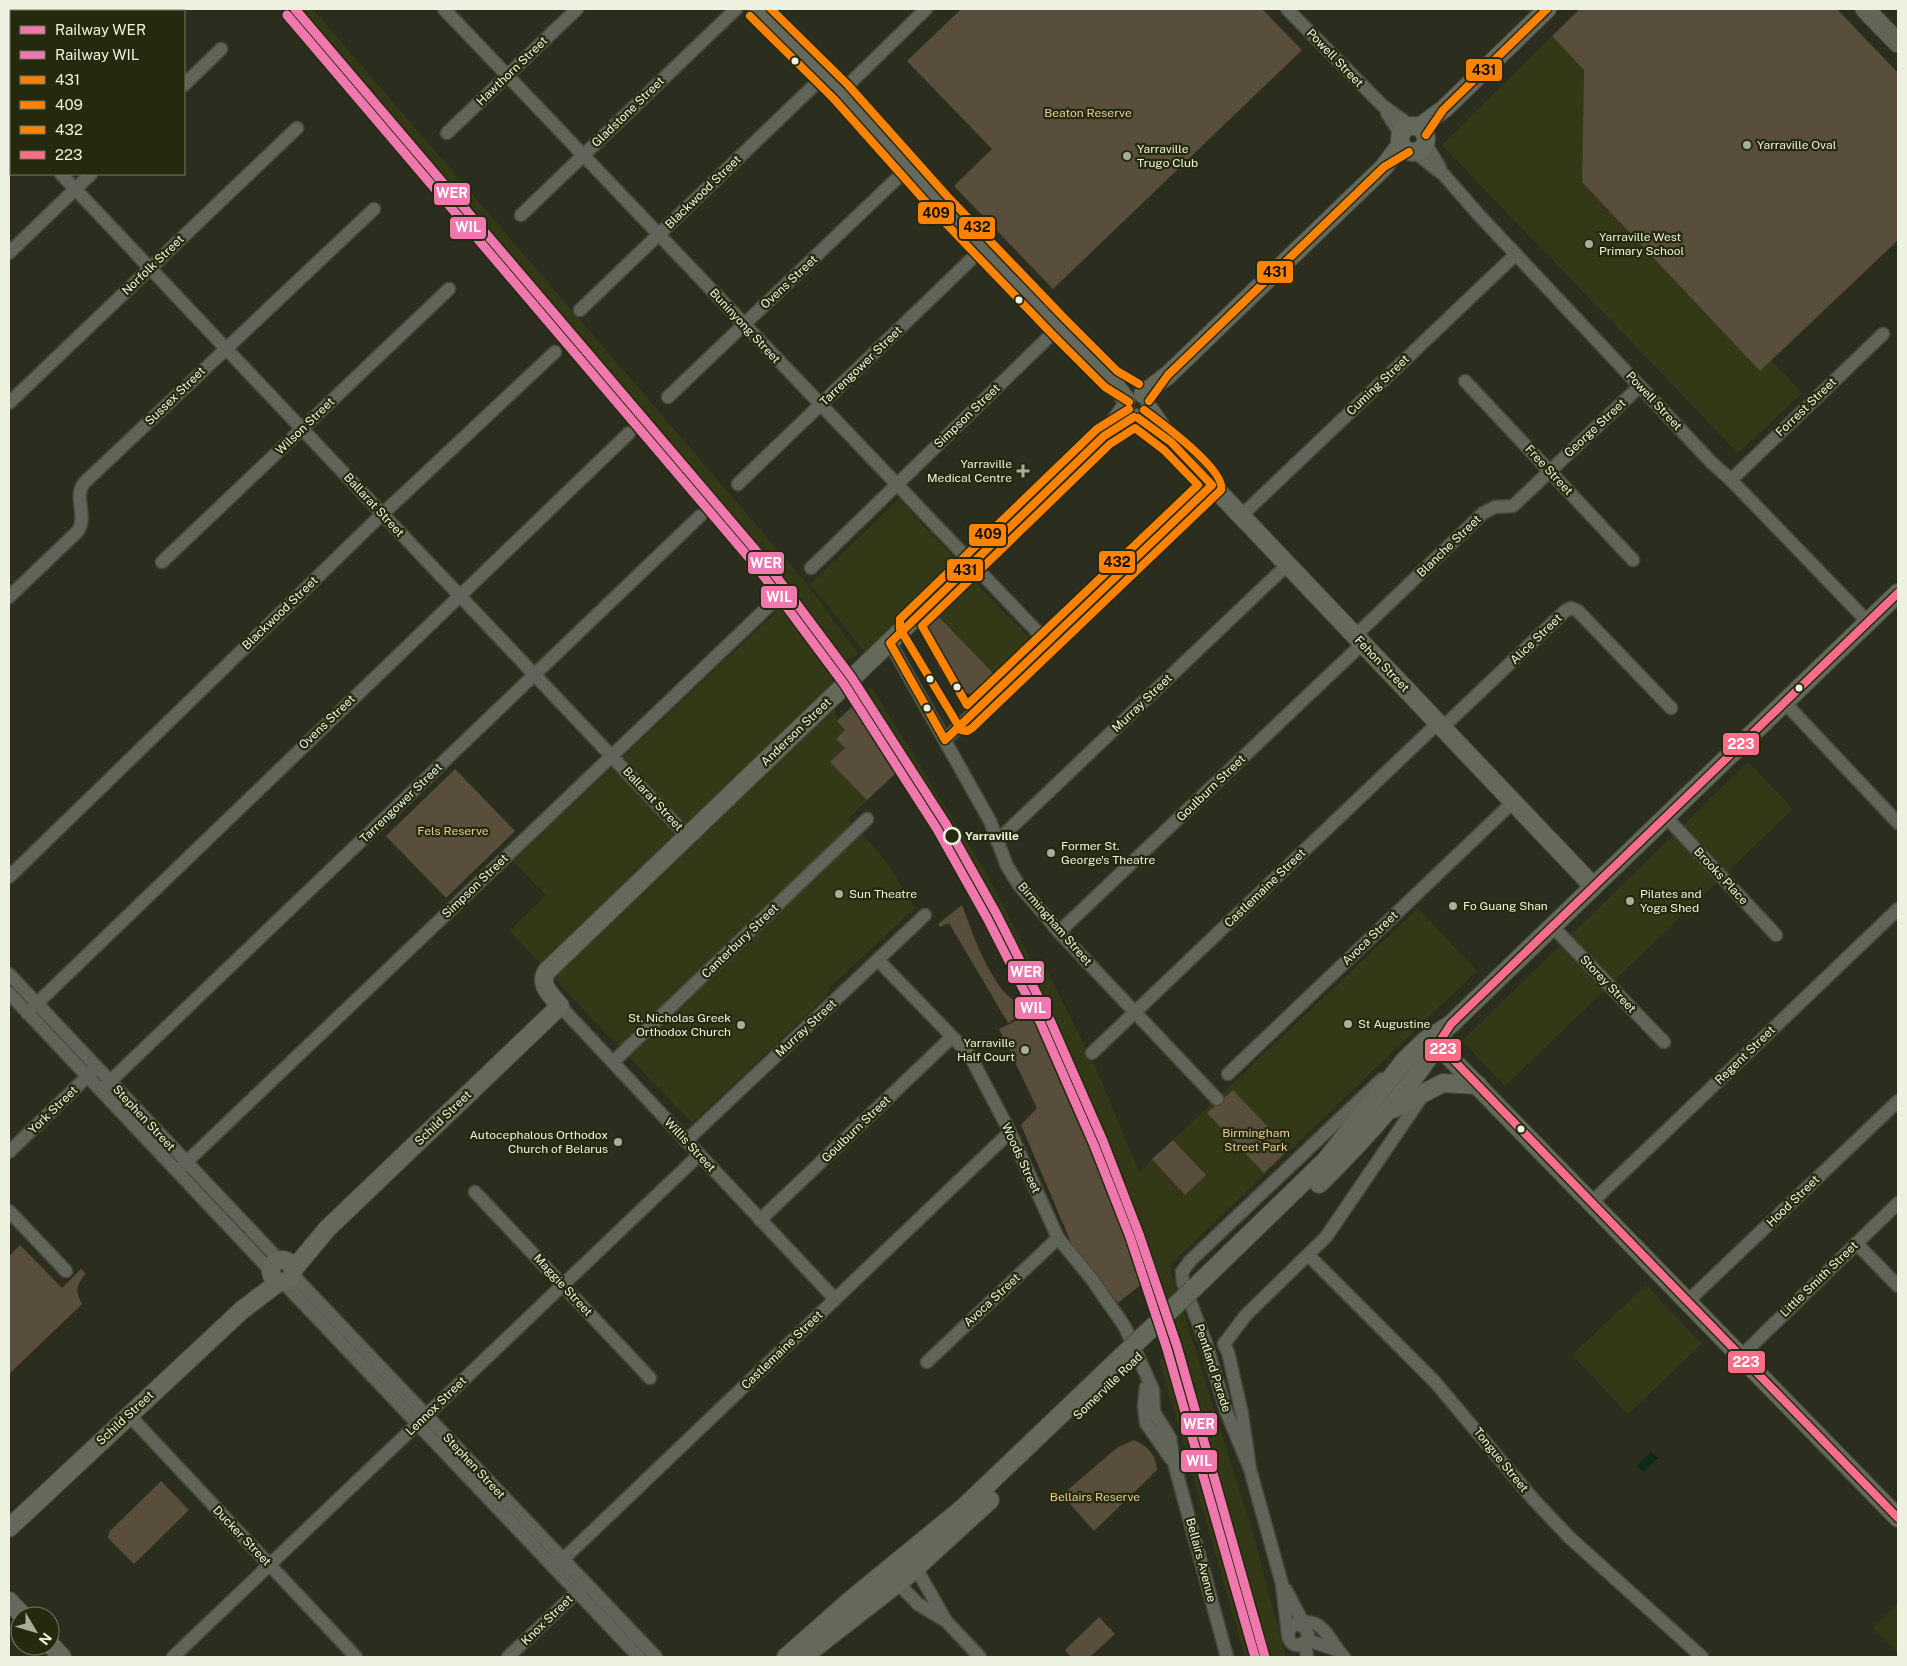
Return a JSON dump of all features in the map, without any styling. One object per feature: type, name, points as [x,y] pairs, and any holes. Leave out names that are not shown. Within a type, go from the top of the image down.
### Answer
[{"type":"main road","points":[[1865,9],[1898,43]]},
{"type":"street","name":"Buninyong Street","points":[[444,9],[1047,642]]},
{"type":"street","name":"Hawthorn Street","points":[[447,133],[577,9]]},
{"type":"street","name":"Gladstone Street","points":[[521,216],[736,9]]},
{"type":"street","name":"Fehon Street","points":[[757,9],[825,75],[983,248],[1137,405],[1592,886]]},
{"type":"street","points":[[841,92],[926,9]]},
{"type":"street","name":"Powell Street","points":[[1287,9],[1383,106],[1516,254],[1712,463],[1731,480],[1868,622]]},
{"type":"street","name":"Anderson Street","points":[[547,990],[543,980],[547,971],[1414,140],[1547,9]]},
{"type":"street","points":[[185,84],[221,49]]},
{"type":"street","name":"Blackwood Street","points":[[580,310],[825,75]]},
{"type":"street","name":"Norfolk Street","points":[[9,403],[296,128]]},
{"type":"street","name":"Ovens Street","points":[[668,397],[909,168]]},
{"type":"street","name":"Ballarat Street","points":[[62,175],[688,836]]},
{"type":"street","points":[[9,253],[91,175]]},
{"type":"street","name":"Sussex Street","points":[[9,597],[78,530],[83,519],[80,490],[84,483],[374,209]]},
{"type":"street","name":"Tarrengower Street","points":[[738,484],[983,248]]},
{"type":"street","name":"Cuming Street","points":[[1241,516],[1516,254]]},
{"type":"street","name":"Wilson Street","points":[[162,562],[449,289]]},
{"type":"street","name":"Simpson Street","points":[[811,568],[1059,327]]},
{"type":"street","name":"Forrest Street","points":[[1731,480],[1883,334]]},
{"type":"street","name":"Blackwood Street","points":[[9,877],[383,514],[555,352]]},
{"type":"street","name":"Free Street","points":[[1465,381],[1633,560]]},
{"type":"street","name":"George Street","points":[[1549,470],[1640,386]]},
{"type":"street","name":"Ovens Street","points":[[32,1008],[628,432]]},
{"type":"street","name":"Blanche Street","points":[[1359,640],[1483,513],[1495,507],[1513,506],[1549,470]]},
{"type":"street","points":[[945,740],[1212,486]]},
{"type":"street","name":"Tarrengower Street","points":[[105,1086],[700,516]]},
{"type":"street","name":"Murray Street","points":[[997,841],[1287,565]]},
{"type":"street","name":"Somerville Road","points":[[1185,1266],[1360,1100],[1405,1060],[1434,1041],[1592,886],[1898,593]]},
{"type":"street","name":"Simpson Street","points":[[182,1167],[773,602]]},
{"type":"street","name":"Alice Street","points":[[1440,725],[1565,611],[1571,608],[1578,611],[1671,708]]},
{"type":"street","name":"Goulburn Street","points":[[1059,932],[1359,640]]},
{"type":"street","name":"Birmingham Street","points":[[890,643],[990,821],[1007,866],[1019,885],[1059,932],[1214,1096]]},
{"type":"street","points":[[1784,703],[1898,822]]},
{"type":"street","name":"Castlemaine Street","points":[[1092,1053],[1440,725]]},
{"type":"street","name":"Avoca Street","points":[[1228,1074],[1513,802]]},
{"type":"street","name":"Brooks Place","points":[[1666,817],[1776,934]]},
{"type":"street","name":"Canterbury Street","points":[[613,1062],[867,819]]},
{"type":"street","name":"Regent Street","points":[[1592,1202],[1898,909]]},
{"type":"street","name":"Murray Street","points":[[686,1141],[925,915]]},
{"type":"street","name":"Storey Street","points":[[1552,926],[1664,1042]]},
{"type":"street","name":"Woods Street","points":[[878,960],[969,1054],[1010,1132],[1058,1238],[1117,1314],[1132,1365],[1154,1391],[1149,1414]]},
{"type":"street","name":"Stephen Street","points":[[9,976],[32,1008],[559,1564],[656,1657]]},
{"type":"street","name":"Willis Street","points":[[547,990],[835,1299]]},
{"type":"street","name":"Stephen Street","points":[[9,993],[32,1008]]},
{"type":"street","name":"Schild Street","points":[[9,1528],[128,1414],[242,1310],[560,1006]]},
{"type":"street","name":"Goulburn Street","points":[[760,1220],[952,1037]]},
{"type":"street","points":[[1434,1041],[1898,1518]]},
{"type":"street","name":"Somerville Road","points":[[1195,1295],[1339,1164],[1410,1083],[1434,1041]]},
{"type":"street","name":"Somerville Road","points":[[803,1657],[916,1568],[1132,1365],[1195,1295],[1326,1160],[1405,1060]]},
{"type":"street","name":"York Street","points":[[9,1152],[92,1072]]},
{"type":"street","points":[[1382,1116],[1443,1082],[1478,1085]]},
{"type":"street","points":[[1206,1343],[1218,1341],[1224,1344],[1246,1315],[1333,1228],[1425,1092]]},
{"type":"street","name":"Hood Street","points":[[1688,1302],[1898,1100]]},
{"type":"street","name":"Castlemaine Street","points":[[559,1564],[1010,1132]]},
{"type":"street","name":"Lennox Street","points":[[173,1657],[699,1155]]},
{"type":"street","name":"Maggie Street","points":[[475,1192],[650,1378]]},
{"type":"street","name":"Little Smith Street","points":[[1741,1356],[1898,1203]]},
{"type":"street","points":[[9,1211],[66,1271]]},
{"type":"street","name":"Avoca Street","points":[[927,1362],[1058,1238]]},
{"type":"street","points":[[1856,1243],[1898,1286]]},
{"type":"street","name":"Tongue Street","points":[[1308,1255],[1436,1382],[1534,1500],[1569,1537],[1702,1657]]},
{"type":"street","name":"Pentland Parade","points":[[1185,1266],[1182,1278],[1206,1343],[1226,1411],[1250,1469]]},
{"type":"street","name":"Pentland Parade","points":[[1224,1344],[1228,1352],[1240,1407],[1250,1469],[1282,1584],[1289,1638],[1297,1657]]},
{"type":"street","name":"Somerville Road","points":[[786,1657],[1132,1365]]},
{"type":"street","name":"Ducker Street","points":[[128,1414],[356,1657]]},
{"type":"street","name":"Bellairs Avenue","points":[[1149,1414],[1170,1436],[1174,1463],[1227,1657]]},
{"type":"street","points":[[946,1621],[928,1585],[916,1568],[897,1562],[898,1583],[913,1600],[946,1621],[980,1657]]},
{"type":"street","name":"Pentland Parade","points":[[1282,1584],[1304,1632],[1307,1657]]},
{"type":"street","points":[[913,1600],[928,1585]]},
{"type":"street","name":"Stephen Street","points":[[581,1587],[639,1657]]},
{"type":"street","name":"Knox Street","points":[[508,1657],[581,1587]]},
{"type":"street","points":[[1341,1654],[1304,1632],[1290,1628],[1289,1638],[1297,1645],[1304,1632],[1313,1622],[1322,1628],[1341,1654]]},
{"type":"shaded area","points":[[287,9],[313,9],[807,584],[858,654],[831,669],[790,616],[832,679],[836,718],[847,730],[845,748],[831,762],[868,800],[848,819],[885,860],[915,908],[830,987],[826,997],[692,1123],[509,931],[546,895],[513,861],[782,606],[714,516],[460,211]]},
{"type":"shaded area","name":"Yarraville West Primary School","points":[[1552,36],[1584,70],[1582,182],[1760,370],[1771,360],[1802,393],[1738,453],[1442,145]]},
{"type":"shaded area","points":[[899,499],[960,564],[866,654],[810,584]]},
{"type":"shaded area","points":[[973,580],[1033,641],[997,676],[937,615]]},
{"type":"shaded area","points":[[871,686],[986,873],[1038,973],[1046,969],[1095,1066],[1139,1172],[1418,908],[1477,971],[1169,1266],[1254,1537],[1286,1657],[1245,1657],[1159,1359],[1169,1357],[1117,1203],[1089,1131],[1030,995],[1033,993],[1016,958],[926,797],[859,698]]},
{"type":"shaded area","points":[[1748,762],[1793,809],[1505,1086],[1462,1041]]},
{"type":"shaded area","points":[[1646,1285],[1702,1344],[1628,1414],[1572,1355]]},
{"type":"shaded area","points":[[1651,1452],[1658,1458],[1643,1472],[1637,1466]]},
{"type":"shaded area","points":[[1898,1603],[1898,1653],[1873,1628]]},
{"type":"green space","name":"Beaton Reserve","points":[[961,9],[1262,9],[1302,50],[1053,289],[954,186],[992,149],[907,61]]},
{"type":"green space","name":"Yarraville Oval","points":[[1580,9],[1837,9],[1898,73],[1898,240],[1760,371],[1582,182],[1584,70],[1552,36]]},
{"type":"green space","points":[[938,616],[996,676],[982,689],[972,694],[962,692],[953,687],[939,667],[923,637],[923,632]]},
{"type":"green space","points":[[853,706],[895,774],[867,800],[830,762],[845,748],[836,739],[845,730],[837,721]]},
{"type":"green space","name":"Fels Reserve","points":[[455,769],[515,831],[446,898],[386,836]]},
{"type":"green space","points":[[962,905],[977,945],[992,975],[1000,988],[1022,1010],[1016,1018],[1008,1023],[949,923],[940,927],[938,924]]},
{"type":"green space","points":[[1036,1011],[1089,1131],[1117,1203],[1143,1283],[1118,1303],[1073,1247],[1021,1125],[1037,1108],[999,1029]]},
{"type":"green space","name":"Birmingham Street Park","points":[[1233,1090],[1289,1149],[1264,1173],[1207,1113]]},
{"type":"green space","points":[[1173,1140],[1206,1175],[1185,1195],[1152,1159]]},
{"type":"green space","points":[[20,1245],[62,1288],[81,1269],[86,1274],[78,1285],[78,1296],[82,1304],[9,1374],[9,1256]]},
{"type":"green space","name":"Bellairs Reserve","points":[[1134,1440],[1144,1445],[1150,1452],[1155,1460],[1157,1470],[1094,1531],[1062,1495],[1118,1447]]},
{"type":"green space","points":[[161,1481],[189,1510],[134,1564],[108,1538],[109,1532]]},
{"type":"green space","points":[[1099,1617],[1115,1634],[1090,1657],[1071,1657],[1065,1650]]},
{"type":"rail line","name":"WER","points":[[295,9],[764,560],[852,678],[946,824],[996,913],[1050,1020],[1103,1141],[1139,1234],[1177,1346],[1265,1657]]},
{"type":"rail line","name":"WIL","points":[[287,15],[756,566],[844,684],[937,829],[987,918],[1041,1024],[1094,1145],[1130,1237],[1167,1349],[1255,1657]]},
{"type":"transit line","name":"432","points":[[771,9],[848,85],[947,196],[1066,320],[1117,371],[1139,384]]},
{"type":"transit line","name":"431","points":[[1426,135],[1443,110],[1547,9]]},
{"type":"transit line","name":"409","points":[[750,16],[834,99],[933,210],[1052,334],[1105,387],[1129,402]]},
{"type":"transit line","name":"431","points":[[1149,401],[1168,375],[1384,167],[1409,152]]},
{"type":"transit line","name":"409","points":[[1129,409],[1097,429],[900,619],[900,629],[961,730],[967,731],[972,728],[1221,490],[1220,482],[1214,471],[1203,459],[1177,435],[1144,410]]},
{"type":"transit line","name":"431","points":[[1134,417],[1104,436],[890,643],[945,740],[1212,485],[1171,442],[1138,418]]},
{"type":"transit line","name":"432","points":[[1135,428],[1164,450],[1198,485],[967,705],[922,626],[1110,444],[1135,428]]},
{"type":"transit line","name":"223","points":[[1898,593],[1451,1024],[1438,1044],[1898,1518]]},
{"type":"place","name":"Yarraville Oval","points":[[1747,145]]},
{"type":"place","name":"Yarraville Trugo Club","points":[[1127,156]]},
{"type":"place","name":"Yarraville West Primary School","points":[[1589,244]]},
{"type":"place","name":"Yarraville Medical Centre","points":[[1023,471]]},
{"type":"place","name":"Yarraville","points":[[952,836]]},
{"type":"place","name":"Former St. George's Theatre","points":[[1051,853]]},
{"type":"place","name":"Sun Theatre","points":[[839,894]]},
{"type":"place","name":"Pilates and Yoga Shed","points":[[1630,901]]},
{"type":"place","name":"Fo Guang Shan","points":[[1453,906]]},
{"type":"place","name":"St Augustine","points":[[1348,1024]]},
{"type":"place","name":"St. Nicholas Greek Orthodox Church","points":[[741,1025]]},
{"type":"place","name":"Yarraville Half Court","points":[[1025,1050]]},
{"type":"place","name":"Autocephalous Orthodox Church of Belarus","points":[[618,1142]]}]
